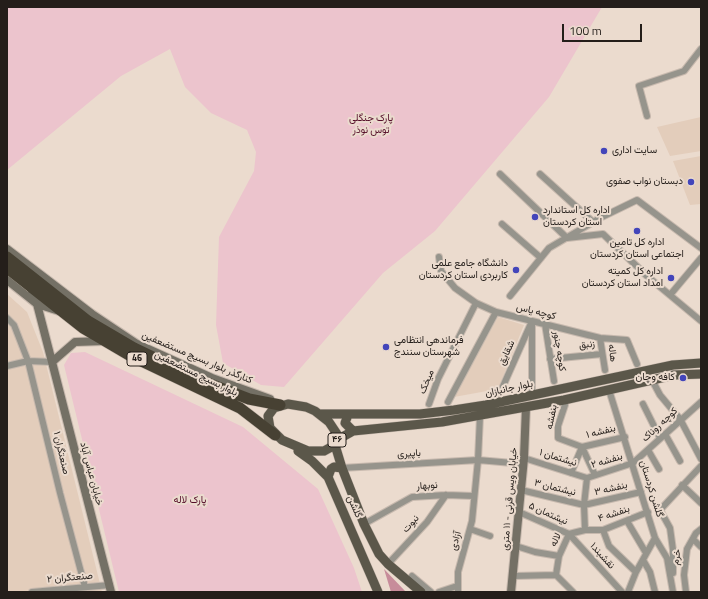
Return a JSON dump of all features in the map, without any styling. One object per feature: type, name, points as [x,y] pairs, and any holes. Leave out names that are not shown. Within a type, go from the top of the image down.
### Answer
[{"type":"highway","name":"بلوار بسیج مستضعفین","points":[[7,257],[88,321],[134,348],[175,369],[249,399],[284,405]]},
{"type":"highway","name":"بلوار بسیج مستضعفین","points":[[7,268],[61,312],[104,341],[129,355],[246,412],[275,435]]},
{"type":"highway","points":[[246,412],[250,406],[249,399]]},
{"type":"main road","name":"بلوار جانبازان","points":[[319,414],[420,414],[486,405],[673,365],[701,363]]},
{"type":"main road","name":"بلوار جانبازان","points":[[336,442],[353,431],[431,424],[480,416],[564,400],[674,375],[701,374]]},
{"type":"main road","name":"۴۶","points":[[275,435],[290,445],[316,452],[330,449],[336,442],[334,428],[319,414],[306,408],[284,405]]},
{"type":"main road","points":[[275,435],[270,428],[268,416],[274,408],[284,405]]},
{"type":"main road","points":[[348,415],[345,423],[353,431]]},
{"type":"main road","name":"گلشن","points":[[336,442],[342,468],[364,524],[379,554],[388,564],[421,592]]},
{"type":"main road","name":"گلشن","points":[[290,445],[312,461],[328,476],[378,592]]},
{"type":"main road","points":[[328,476],[331,469],[334,467],[342,468]]},
{"type":"street","points":[[647,116],[639,86],[684,71],[701,49]]},
{"type":"street","points":[[500,174],[567,238]]},
{"type":"street","points":[[540,174],[593,222]]},
{"type":"street","points":[[510,296],[549,248],[593,222],[637,200],[701,248]]},
{"type":"street","points":[[502,224],[541,258]]},
{"type":"street","points":[[567,238],[603,234],[701,321]]},
{"type":"street","name":"کنارگذر بلوار بسیج مستضعفین","points":[[7,249],[111,328],[137,344],[212,378],[284,405]]},
{"type":"street","name":"کوچه یاس","points":[[439,257],[442,271],[455,288],[476,303],[496,312],[600,338],[627,340],[637,364]]},
{"type":"street","points":[[670,295],[701,258]]},
{"type":"street","points":[[7,280],[37,304],[61,312]]},
{"type":"street","name":"خیابان عباس آباد","points":[[30,288],[37,304],[111,588]]},
{"type":"street","name":"میخک","points":[[429,404],[438,378],[476,303]]},
{"type":"street","points":[[448,402],[496,312]]},
{"type":"street","points":[[7,318],[14,325],[7,328]]},
{"type":"street","points":[[532,321],[532,395]]},
{"type":"street","name":"شقایق","points":[[500,393],[532,321]]},
{"type":"street","name":"کوچه چنور","points":[[545,324],[554,382]]},
{"type":"street","name":"۱ صنعتگران","points":[[14,325],[28,361],[60,493],[85,587]]},
{"type":"street","name":"هاله","points":[[600,338],[605,370]]},
{"type":"street","points":[[7,366],[28,361],[52,362],[75,342],[104,341]]},
{"type":"street","name":"زنبق","points":[[550,359],[602,354]]},
{"type":"street","points":[[163,356],[175,369]]},
{"type":"street","points":[[652,380],[660,395],[680,419],[701,459]]},
{"type":"street","name":"گلشن کردستان","points":[[608,390],[625,437],[655,538],[667,558],[673,584],[673,592]]},
{"type":"street","name":"بنفشه","points":[[564,400],[565,405],[558,426],[558,438],[582,447]]},
{"type":"street","name":"کوچه روناک","points":[[633,463],[680,419],[701,402]]},
{"type":"street","points":[[643,404],[680,461]]},
{"type":"street","name":"خیابان ویس قرنی - ۱۱ متری","points":[[511,592],[524,461],[526,407]]},
{"type":"street","name":"آزادی","points":[[458,589],[458,572],[470,529],[478,460],[480,416]]},
{"type":"street","name":"بنفشه ۱","points":[[582,447],[625,437]]},
{"type":"street","points":[[570,473],[582,447]]},
{"type":"street","points":[[582,447],[595,475]]},
{"type":"street","points":[[648,450],[659,469]]},
{"type":"street","name":"باپیری","points":[[342,468],[478,460],[524,461]]},
{"type":"street","name":"نیشتمان ۱","points":[[524,461],[587,478]]},
{"type":"street","name":"بنفشه ۲","points":[[587,478],[633,463]]},
{"type":"street","points":[[673,584],[670,528],[660,510],[701,466]]},
{"type":"street","points":[[585,530],[584,505],[587,478]]},
{"type":"street","points":[[682,485],[701,503]]},
{"type":"street","name":"نیشتمان ۳","points":[[521,490],[584,505]]},
{"type":"street","name":"بنفشه ۳","points":[[584,505],[641,492]]},
{"type":"street","name":"نوبهار","points":[[364,524],[412,497],[446,495],[474,496]]},
{"type":"street","name":"نبوت","points":[[388,564],[426,522],[446,495]]},
{"type":"street","name":"نیشتمان ۵","points":[[519,512],[569,534]]},
{"type":"street","name":"بنفشه ۴","points":[[585,530],[603,530],[648,512]]},
{"type":"street","points":[[627,520],[646,553]]},
{"type":"street","points":[[470,529],[490,536]]},
{"type":"street","name":"خرم","points":[[686,592],[684,575],[687,549],[701,529]]},
{"type":"street","name":"لاله","points":[[556,575],[559,556],[569,534],[585,530]]},
{"type":"street","points":[[603,530],[609,546],[636,572]]},
{"type":"street","name":"نقشبند۱","points":[[569,534],[622,592]]},
{"type":"street","points":[[628,592],[636,572],[655,538]]},
{"type":"street","points":[[693,539],[701,547]]},
{"type":"street","points":[[516,546],[535,552],[559,556]]},
{"type":"street","points":[[643,560],[650,572],[655,592]]},
{"type":"street","points":[[513,576],[556,575],[573,592]]},
{"type":"street","points":[[412,576],[431,592]]},
{"type":"street","name":"۲ صنعتگران","points":[[32,592],[85,587],[111,588]]},
{"type":"street","points":[[439,592],[458,589]]},
{"type":"shaded area","points":[[701,117],[701,151],[670,156],[657,127]]},
{"type":"shaded area","name":"دبستان نواب صفوی","points":[[701,156],[701,204],[690,205],[673,161]]},
{"type":"shaded area","points":[[7,294],[27,312],[43,352],[102,592],[7,592]]},
{"type":"shaded area","points":[[498,317],[524,325],[498,389],[454,397]]},
{"type":"shaded area","points":[[384,569],[406,592],[391,592]]},
{"type":"green space","name":"پارک جنگلی توس نوذر","points":[[7,7],[602,7],[549,97],[435,231],[383,273],[284,387],[261,385],[223,363],[216,325],[219,237],[254,171],[256,152],[247,130],[211,113],[185,87],[170,49],[121,76],[7,170]]},
{"type":"green space","name":"پارک لاله","points":[[85,352],[243,427],[318,489],[354,568],[362,592],[119,592],[64,365],[71,353]]},
{"type":"place","name":"سایت اداری","points":[[604,151]]},
{"type":"place","name":"دبستان نواب صفوی","points":[[691,182]]},
{"type":"place","name":"اداره کل استاندارد استان کردستان","points":[[535,217]]},
{"type":"place","name":"اداره کل تامین اجتماعی استان کردستان","points":[[637,231]]},
{"type":"place","name":"دانشگاه جامع علمی کاربردی استان کردستان","points":[[516,270]]},
{"type":"place","name":"اداره کل کمیته امداد استان کردستان","points":[[671,278]]},
{"type":"place","name":"فرماندهی انتظامی شهرستان سنندج","points":[[386,347]]},
{"type":"place","name":"کافه وچان","points":[[683,378]]}]
